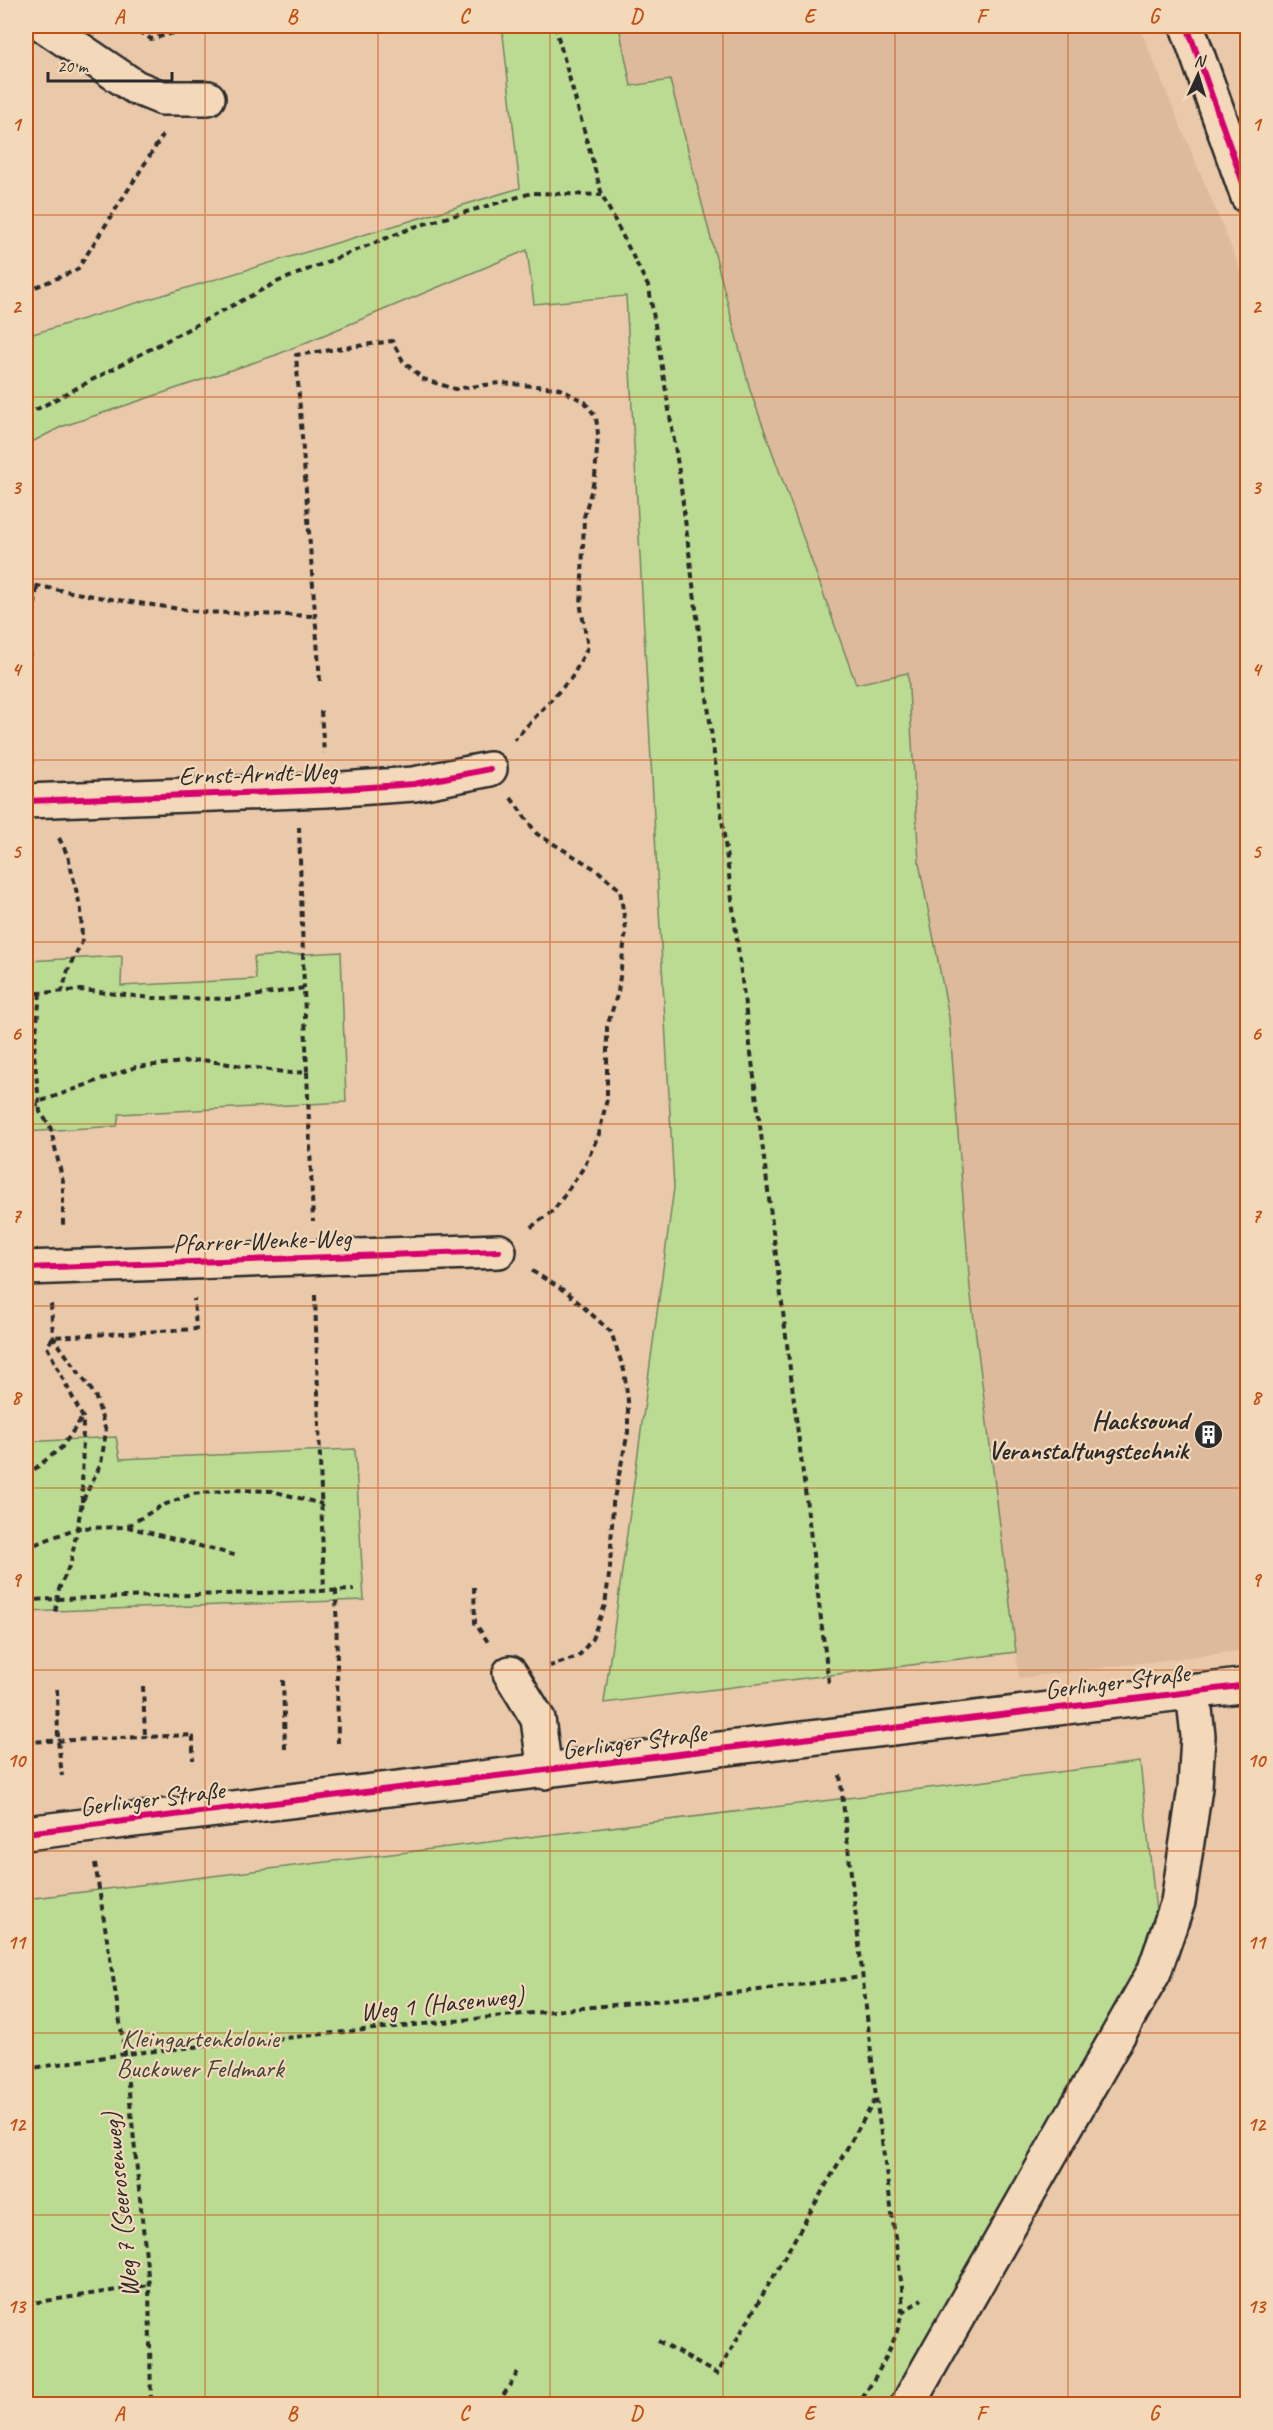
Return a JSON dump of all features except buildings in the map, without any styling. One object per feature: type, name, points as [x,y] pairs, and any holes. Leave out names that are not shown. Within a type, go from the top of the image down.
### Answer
[{"type":"street","points":[[45,26],[135,87],[162,98],[197,97]]},
{"type":"street","points":[[1187,26],[1248,197]]},
{"type":"street","name":"Ernst-Arndt-Weg","points":[[33,801],[298,791],[414,784],[490,769]]},
{"type":"street","name":"Pfarrer-Wenke-Weg","points":[[45,1267],[499,1251]]},
{"type":"street","points":[[510,1674],[538,1719],[545,1772]]},
{"type":"street","name":"Gerlinger Straße","points":[[26,1833],[545,1772],[1248,1685]]},
{"type":"street","points":[[908,2404],[1154,1972],[1178,1902],[1195,1788],[1198,1736],[1194,1691]]},
{"type":"path","points":[[130,26],[151,39],[174,33],[179,26]]},
{"type":"path","points":[[555,26],[602,195],[649,288],[679,471],[829,1684]]},
{"type":"path","points":[[26,291],[78,270],[197,97]]},
{"type":"path","points":[[26,415],[277,282],[414,227],[532,193],[602,195]]},
{"type":"path","points":[[320,681],[296,355],[392,341],[403,361],[423,379],[455,389],[500,383],[558,388],[585,402],[596,417],[598,434],[595,477],[584,517],[581,608],[588,647],[572,677],[490,769],[537,834],[597,870],[620,890],[626,930],[618,992],[607,1027],[607,1099],[599,1134],[584,1167],[554,1210],[499,1251],[568,1293],[611,1332],[624,1370],[628,1401],[628,1432],[613,1503],[610,1568],[605,1605],[592,1640],[578,1657],[544,1668],[516,1670],[510,1674],[475,1623],[474,1587]]},
{"type":"path","points":[[26,581],[38,586],[201,612],[315,616]]},
{"type":"path","points":[[26,688],[38,586]]},
{"type":"path","points":[[27,729],[33,801],[68,856],[81,909],[82,942],[69,967],[62,991]]},
{"type":"path","points":[[298,791],[324,1591]]},
{"type":"path","points":[[26,994],[81,990],[152,998],[233,999],[304,988]]},
{"type":"path","points":[[40,993],[34,1053],[40,1113],[50,1126],[63,1182],[63,1228],[45,1267],[53,1337],[95,1395],[106,1431],[101,1464],[82,1502]]},
{"type":"path","points":[[26,1106],[136,1067],[202,1060],[290,1073],[307,1072]]},
{"type":"path","points":[[53,1337],[196,1329],[192,1262]]},
{"type":"path","points":[[53,1337],[47,1347],[82,1418],[82,1502],[71,1562],[59,1589],[55,1614]]},
{"type":"path","points":[[26,1476],[62,1447],[82,1418]]},
{"type":"path","points":[[128,1527],[161,1506],[192,1494],[234,1490],[272,1491],[322,1504]]},
{"type":"path","points":[[26,1548],[77,1528],[128,1527],[237,1556]]},
{"type":"path","points":[[336,1590],[338,1743]]},
{"type":"path","points":[[26,1600],[354,1590]]},
{"type":"path","points":[[283,1680],[285,1749]]},
{"type":"path","points":[[143,1686],[145,1737]]},
{"type":"path","points":[[57,1689],[58,1740],[62,1776]]},
{"type":"path","points":[[26,1742],[194,1735],[193,1760]]},
{"type":"path","points":[[840,1775],[876,2097],[902,2288],[902,2313],[898,2328],[859,2404]]},
{"type":"path","points":[[658,2341],[717,2374],[876,2097]]},
{"type":"path","points":[[26,2304],[149,2285]]},
{"type":"path","points":[[498,2404],[519,2370]]},
{"type":"shaded area","points":[[619,26],[1139,26],[1237,261],[1248,298],[1247,1650],[1019,1678],[970,1288],[949,1017],[919,864],[908,673],[856,684],[750,390],[670,80],[631,86]]},
{"type":"green space","points":[[502,26],[619,26],[631,86],[670,80],[750,390],[856,684],[908,673],[919,863],[949,1017],[970,1288],[1016,1652],[604,1703],[674,1188],[626,296],[534,304],[527,250],[276,355],[61,427],[26,445],[26,336],[520,188]]},
{"type":"green space","points":[[341,952],[346,1102],[119,1114],[117,1126],[26,1132],[26,961],[122,956],[121,986],[256,979],[254,957]]},
{"type":"green space","points":[[116,1437],[120,1459],[355,1449],[364,1600],[26,1612],[26,1442]]},
{"type":"green space","name":"Kleingartenkolonie Buckower Feldmark","points":[[1140,1762],[1159,1940],[892,2404],[26,2404],[26,1899]]},
{"type":"cycle path","points":[[1187,26],[1248,197]]},
{"type":"cycle path","points":[[26,801],[327,790],[414,784],[490,769]]},
{"type":"cycle path","points":[[26,1268],[499,1251]]},
{"type":"cycle path","points":[[26,1833],[1248,1685]]},
{"type":"place","name":"Hacksound Veranstaltungstechnik","points":[[1209,1435]]}]
